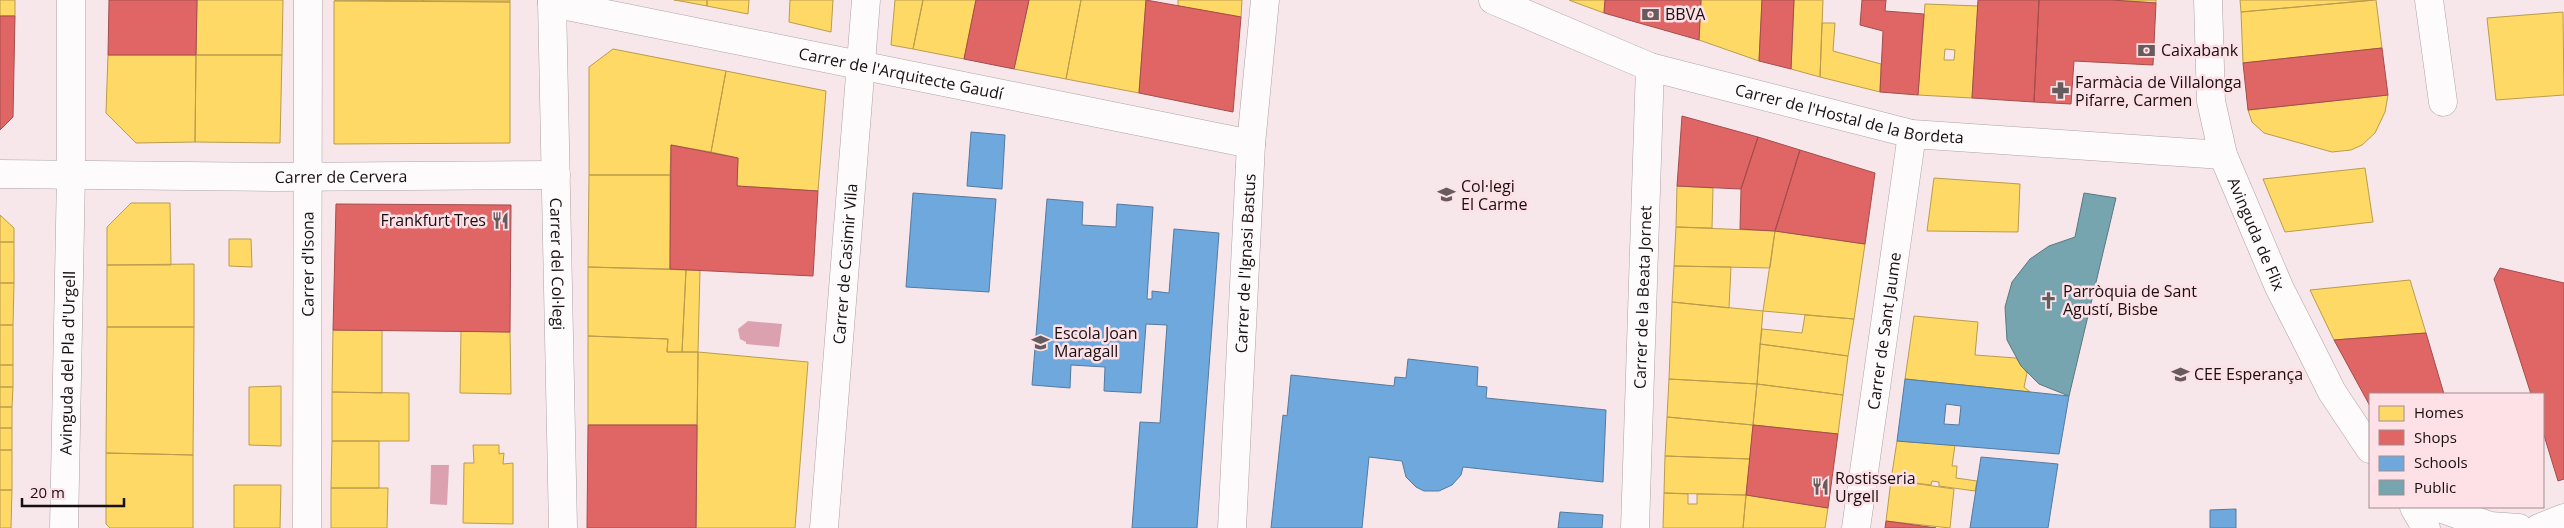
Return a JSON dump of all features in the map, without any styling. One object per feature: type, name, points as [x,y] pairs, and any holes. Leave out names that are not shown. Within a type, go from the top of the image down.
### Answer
[{"type":"street","name":"Avinguda del Pla d'Urgell","points":[[64,528],[71,176],[71,0]]},
{"type":"street","name":"Carrer d'Isona","points":[[307,528],[308,0]]},
{"type":"street","name":"Carrer de Casimir Vila","points":[[824,528],[866,0]]},
{"type":"street","name":"Carrer de l'Ignasi Bastus","points":[[1232,528],[1250,144],[1265,0]]},
{"type":"street","name":"Carrer de l'Hostal de la Bordeta","points":[[1493,0],[1650,67],[1912,134],[2223,155]]},
{"type":"street","name":"Avinguda de Flix","points":[[2208,0],[2211,101],[2223,155],[2279,287],[2306,342],[2332,392],[2369,448]]},
{"type":"street","points":[[2429,0],[2443,102]]},
{"type":"street","name":"Carrer de l'Arquitecte Gaudí","points":[[552,2],[1250,144]]},
{"type":"street","name":"Carrer del Col·legi","points":[[552,2],[563,528]]},
{"type":"street","name":"Carrer de la Beata Jornet","points":[[1635,528],[1650,67]]},
{"type":"street","name":"Carrer de Sant Jaume","points":[[1856,528],[1912,134]]},
{"type":"street","name":"Carrer de Cervera","points":[[0,174],[307,177],[556,175]]},
{"type":"street","points":[[2415,508],[2426,528]]},
{"type":"street","points":[[2440,508],[2490,526],[2519,528]]},
{"type":"street","points":[[2539,528],[2564,518]]},
{"type":"shaded area","points":[[748,321],[782,324],[779,347],[746,344],[746,342],[740,339],[738,329]]},
{"type":"shaded area","points":[[431,465],[449,465],[447,505],[430,504]]},
{"type":"building: Homes","points":[[0,0],[15,0],[15,16],[0,16]]},
{"type":"building: Homes","points":[[197,0],[283,0],[282,55],[196,55]]},
{"type":"building: Homes","points":[[334,0],[423,0],[423,1]]},
{"type":"building: Homes","points":[[510,0],[510,2],[423,1]]},
{"type":"building: Homes","points":[[674,0],[707,0],[707,6],[686,2]]},
{"type":"building: Homes","points":[[707,0],[749,0],[748,14],[707,6]]},
{"type":"building: Homes","points":[[790,0],[833,0],[831,32],[789,22]]},
{"type":"building: Homes","points":[[895,0],[923,0],[913,49],[891,45]]},
{"type":"building: Homes","points":[[923,0],[976,0],[964,59],[913,49]]},
{"type":"building: Homes","points":[[1029,0],[1081,0],[1066,79],[1014,69]]},
{"type":"building: Homes","points":[[1081,0],[1146,0],[1139,93],[1066,79]]},
{"type":"building: Homes","points":[[1178,0],[1242,0],[1241,17],[1178,6]]},
{"type":"building: Homes","points":[[1569,0],[1605,0],[1604,13],[1574,2]]},
{"type":"building: Homes","points":[[1701,0],[1762,0],[1759,61],[1699,40]]},
{"type":"building: Homes","points":[[1794,0],[1823,0],[1820,77],[1791,69]]},
{"type":"building: Homes","points":[[2111,0],[2156,0],[2156,3]]},
{"type":"building: Homes","points":[[2240,0],[2373,0],[2241,12]]},
{"type":"building: Homes","points":[[2376,0],[2382,48],[2243,63],[2241,12]]},
{"type":"building: Homes","points":[[334,1],[510,2],[510,143],[334,144]]},
{"type":"building: Homes","points":[[1925,4],[1978,6],[1972,98],[1918,95]],"holes":[[[1945,49],[1955,50],[1954,60],[1944,60]]]},
{"type":"building: Homes","points":[[2563,12],[2564,95],[2496,100],[2487,18]]},
{"type":"building: Homes","points":[[1822,23],[1835,23],[1833,51],[1881,64],[1880,92],[1820,77]]},
{"type":"building: Homes","points":[[613,49],[726,71],[711,152],[671,145],[670,175],[589,175],[589,67]]},
{"type":"building: Homes","points":[[108,55],[196,55],[195,142],[136,143],[106,113]]},
{"type":"building: Homes","points":[[196,55],[282,55],[280,143],[195,142]]},
{"type":"building: Homes","points":[[726,71],[826,91],[818,191],[737,186],[738,158],[711,152]]},
{"type":"building: Homes","points":[[2388,95],[2385,112],[2375,133],[2362,145],[2351,150],[2332,152],[2264,133],[2252,122],[2248,110]]},
{"type":"building: Homes","points":[[2365,168],[2373,222],[2285,232],[2263,179]]},
{"type":"building: Homes","points":[[589,175],[670,175],[670,269],[588,267]]},
{"type":"building: Homes","points":[[1934,178],[2020,184],[2018,232],[1927,231]]},
{"type":"building: Homes","points":[[1677,186],[1713,188],[1712,228],[1676,227]]},
{"type":"building: Homes","points":[[131,203],[170,203],[171,265],[107,265],[107,227]]},
{"type":"building: Homes","points":[[0,215],[14,228],[14,242],[0,242]]},
{"type":"building: Homes","points":[[1676,227],[1775,231],[1770,268],[1674,266]]},
{"type":"building: Homes","points":[[1775,231],[1865,244],[1854,319],[1763,311]]},
{"type":"building: Homes","points":[[229,239],[251,239],[252,267],[229,266]]},
{"type":"building: Homes","points":[[0,242],[14,242],[14,283],[0,283]]},
{"type":"building: Homes","points":[[194,264],[194,327],[107,327],[107,265]]},
{"type":"building: Homes","points":[[1674,266],[1731,267],[1729,308],[1672,302]]},
{"type":"building: Homes","points":[[588,267],[686,270],[682,352],[667,352],[668,339],[588,336]]},
{"type":"building: Homes","points":[[686,270],[700,270],[698,352],[682,352]]},
{"type":"building: Homes","points":[[2410,280],[2426,333],[2334,340],[2310,290]]},
{"type":"building: Homes","points":[[0,283],[14,283],[13,325],[0,325]]},
{"type":"building: Homes","points":[[1672,302],[1763,311],[1757,384],[1669,379]]},
{"type":"building: Homes","points":[[1805,315],[1854,319],[1848,356],[1760,344],[1762,329],[1802,333]]},
{"type":"building: Homes","points":[[1914,316],[1978,322],[1975,355],[2016,358],[2027,373],[2024,387],[2030,392],[1905,379]]},
{"type":"building: Homes","points":[[0,325],[13,325],[13,365],[0,365]]},
{"type":"building: Homes","points":[[107,327],[194,327],[193,455],[106,453]]},
{"type":"building: Homes","points":[[333,330],[382,330],[382,393],[332,392]]},
{"type":"building: Homes","points":[[461,331],[510,332],[511,394],[460,393]]},
{"type":"building: Homes","points":[[588,336],[668,339],[667,352],[698,352],[697,425],[588,425]]},
{"type":"building: Homes","points":[[1760,344],[1848,356],[1843,395],[1757,384]]},
{"type":"building: Homes","points":[[698,352],[808,362],[795,528],[696,528]]},
{"type":"building: Homes","points":[[0,365],[13,365],[13,387],[0,387]]},
{"type":"building: Homes","points":[[1669,379],[1757,384],[1753,425],[1667,417]]},
{"type":"building: Homes","points":[[1757,384],[1843,395],[1838,434],[1753,425]]},
{"type":"building: Homes","points":[[281,386],[281,446],[249,445],[249,387]]},
{"type":"building: Homes","points":[[0,387],[13,387],[12,407],[0,407]]},
{"type":"building: Homes","points":[[332,392],[409,393],[409,441],[332,441]]},
{"type":"building: Homes","points":[[0,407],[12,407],[12,428],[0,428]]},
{"type":"building: Homes","points":[[1667,417],[1753,425],[1750,459],[1665,456]]},
{"type":"building: Homes","points":[[0,428],[12,428],[12,450],[0,450]]},
{"type":"building: Homes","points":[[332,441],[379,441],[379,488],[331,488]]},
{"type":"building: Homes","points":[[1897,441],[1955,445],[1952,466],[1957,466],[1956,478],[1977,481],[1975,491],[1939,486],[1939,482],[1932,481],[1931,485],[1891,480]]},
{"type":"building: Homes","points":[[473,445],[499,445],[499,454],[504,453],[503,464],[513,463],[513,524],[463,523],[464,463],[474,463]]},
{"type":"building: Homes","points":[[0,450],[12,450],[12,490],[0,490]]},
{"type":"building: Homes","points":[[106,453],[193,455],[193,528],[110,528],[106,524]]},
{"type":"building: Homes","points":[[1665,456],[1750,459],[1746,495],[1664,493]]},
{"type":"building: Homes","points":[[1891,480],[1954,489],[1950,528],[1886,521]]},
{"type":"building: Homes","points":[[234,485],[281,485],[280,528],[234,528]]},
{"type":"building: Homes","points":[[331,488],[388,488],[387,528],[331,528]]},
{"type":"building: Homes","points":[[0,490],[12,490],[11,528],[0,528]]},
{"type":"building: Homes","points":[[1664,493],[1688,494],[1688,504],[1697,504],[1697,494],[1746,495],[1743,528],[1663,528]]},
{"type":"building: Homes","points":[[1746,495],[1828,508],[1825,528],[1743,528]]},
{"type":"building: Shops","points":[[109,0],[197,0],[196,55],[108,55]]},
{"type":"building: Shops","points":[[976,0],[1029,0],[1014,69],[964,59]]},
{"type":"building: Shops","points":[[1146,0],[1241,17],[1233,112],[1139,93]]},
{"type":"building: Shops","points":[[1605,0],[1701,0],[1699,40],[1604,13]]},
{"type":"building: Shops","points":[[1762,0],[1794,0],[1791,69],[1759,61]]},
{"type":"building: Shops","points":[[1862,0],[1886,0],[1885,11],[1924,14],[1918,95],[1880,92],[1883,31],[1860,25]]},
{"type":"building: Shops","points":[[1978,0],[2039,0],[2034,102],[1972,98]]},
{"type":"building: Shops","points":[[2039,0],[2111,0],[2156,3],[2153,65],[2074,61],[2071,104],[2034,102]]},
{"type":"building: Shops","points":[[0,16],[15,16],[13,117],[0,130]]},
{"type":"building: Shops","points":[[2382,48],[2388,95],[2248,110],[2243,63]]},
{"type":"building: Shops","points":[[1682,116],[1758,137],[1741,189],[1677,186]]},
{"type":"building: Shops","points":[[1758,137],[1800,150],[1775,231],[1740,229],[1741,189]]},
{"type":"building: Shops","points":[[671,145],[738,158],[737,186],[818,191],[813,276],[670,269]]},
{"type":"building: Shops","points":[[1800,150],[1875,173],[1865,244],[1775,231]]},
{"type":"building: Shops","points":[[336,204],[511,205],[510,332],[333,330]]},
{"type":"building: Shops","points":[[2500,268],[2564,283],[2564,479],[2558,481],[2544,435],[2544,393],[2531,393],[2494,279]]},
{"type":"building: Shops","points":[[2426,333],[2444,393],[2369,393],[2369,404],[2334,340]]},
{"type":"building: Shops","points":[[588,425],[697,425],[696,528],[587,528]]},
{"type":"building: Shops","points":[[1753,425],[1838,434],[1828,508],[1746,495]]},
{"type":"building: Shops","points":[[1886,521],[1936,528],[1885,528]]},
{"type":"building: Schools","points":[[971,132],[1005,135],[1002,189],[967,186]]},
{"type":"building: Schools","points":[[913,193],[996,199],[989,292],[906,287]]},
{"type":"building: Schools","points":[[1047,199],[1083,202],[1082,225],[1116,227],[1117,204],[1153,207],[1147,299],[1152,299],[1152,291],[1169,293],[1174,229],[1219,233],[1197,528],[1132,528],[1140,422],[1160,423],[1167,325],[1146,324],[1141,393],[1104,391],[1105,367],[1071,365],[1070,388],[1032,385]]},
{"type":"building: Schools","points":[[1408,359],[1478,367],[1477,386],[1487,387],[1486,398],[1606,410],[1603,482],[1463,467],[1461,475],[1452,485],[1439,491],[1424,491],[1416,487],[1406,477],[1402,461],[1369,457],[1362,528],[1271,528],[1283,415],[1287,416],[1291,375],[1394,386],[1395,377],[1406,378]]},
{"type":"building: Schools","points":[[1905,379],[2069,396],[2059,454],[1897,441]],"holes":[[[1946,404],[1961,406],[1959,425],[1944,424]]]},
{"type":"building: Schools","points":[[1981,457],[2058,464],[2048,528],[1970,528]]},
{"type":"building: Schools","points":[[2236,509],[2236,528],[2210,528],[2210,510]]},
{"type":"building: Schools","points":[[1560,512],[1603,515],[1602,528],[1558,528]]},
{"type":"building: Public","name":"Parròquia de Sant Agustí, Bisbe","points":[[2084,193],[2116,198],[2069,396],[2039,384],[2021,366],[2007,340],[2005,307],[2012,282],[2030,259],[2049,246],[2075,237]]},
{"type":"place","name":"BBVA","points":[[1651,14]]},
{"type":"place","name":"Caixabank","points":[[2147,50]]},
{"type":"place","name":"Farmàcia de Villalonga Pifarre, Carmen","points":[[2061,91]]},
{"type":"place","name":"Col·legi El Carme","points":[[1447,195]]},
{"type":"place","name":"Frankfurt Tres","points":[[500,220]]},
{"type":"place","name":"Parròquia de Sant Agustí, Bisbe","points":[[2049,300]]},
{"type":"place","name":"Escola Joan Maragall","points":[[1040,342]]},
{"type":"place","name":"CEE Esperança","points":[[2180,374]]},
{"type":"place","name":"Rostisseria Urgell","points":[[1821,487]]}]
